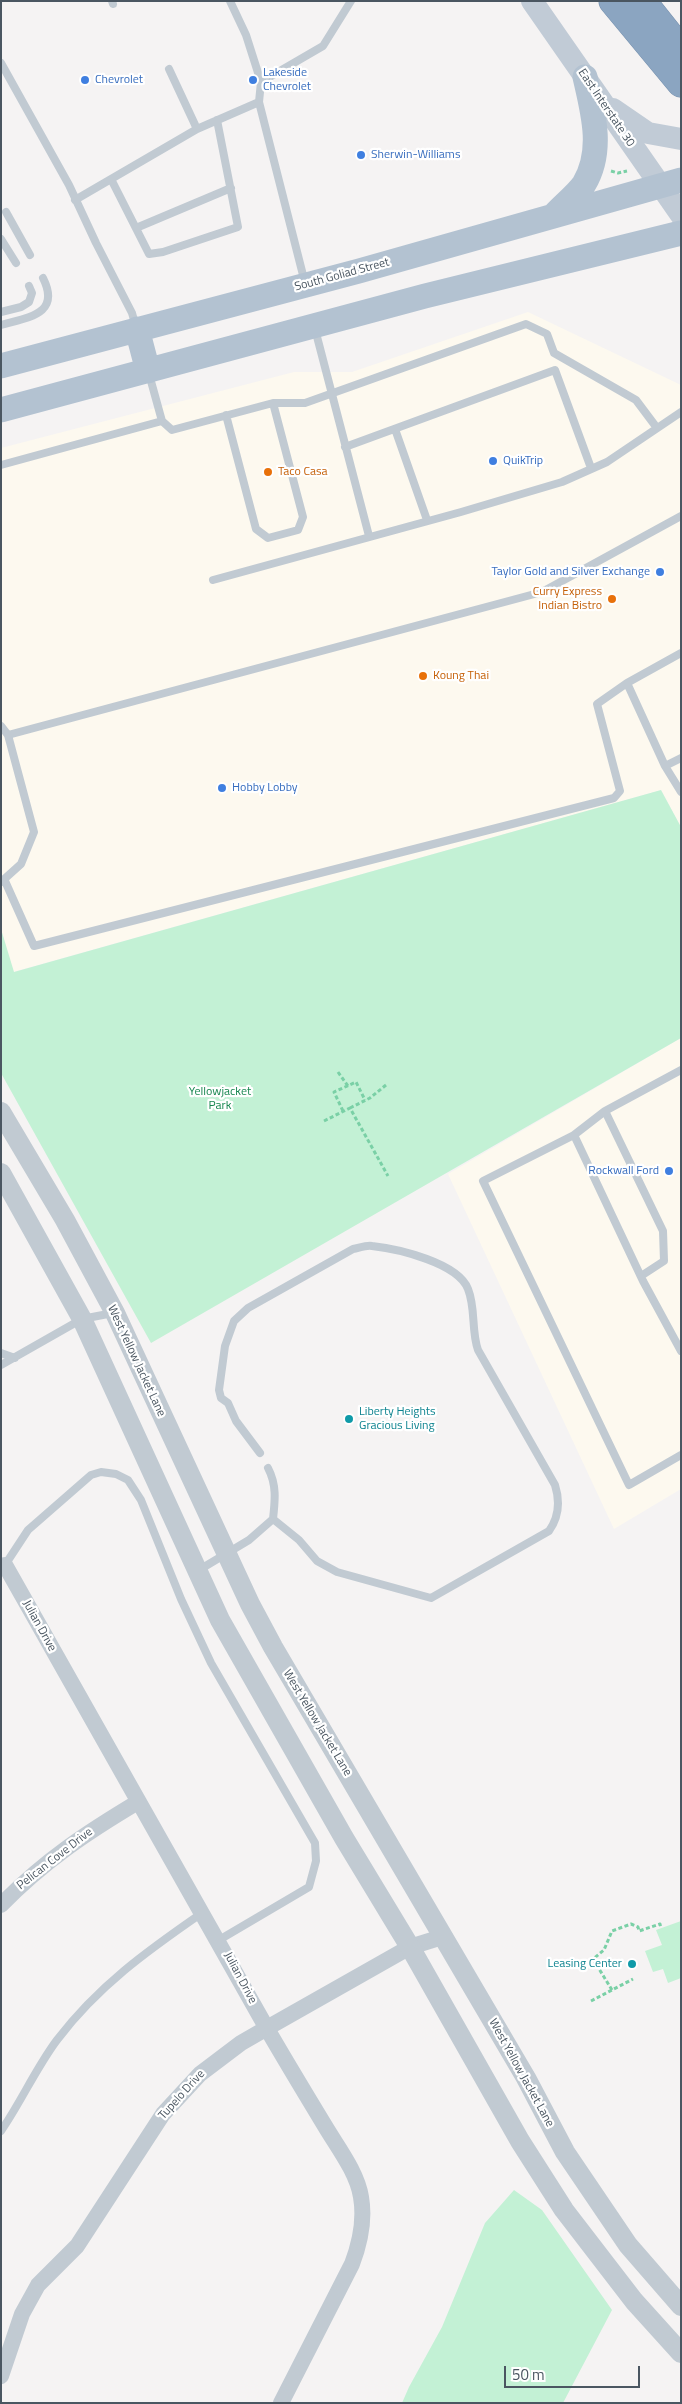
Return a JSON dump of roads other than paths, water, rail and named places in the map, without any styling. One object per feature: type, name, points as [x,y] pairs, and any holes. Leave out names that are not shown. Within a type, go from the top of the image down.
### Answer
[{"type":"highway","points":[[613,1],[681,83]]},
{"type":"highway","points":[[642,1],[681,50]]},
{"type":"main road","name":"East Interstate 30","points":[[532,1],[602,101],[670,183],[681,215]]},
{"type":"main road","points":[[552,216],[583,185],[592,165],[596,141],[585,77]]},
{"type":"main road","points":[[602,101],[648,133],[681,139]]},
{"type":"main road","name":"South Goliad Street","points":[[1,366],[306,285],[670,183]]},
{"type":"main road","points":[[1,410],[314,325],[681,233]]},
{"type":"main road","points":[[136,329],[148,371]]},
{"type":"street","name":"West Yellow Jacket Lane","points":[[1,1112],[65,1220],[115,1313],[272,1647],[526,2078],[565,2152],[628,2245],[681,2306]]},
{"type":"street","points":[[1,1173],[82,1318],[220,1620],[344,1838],[410,1947],[520,2140],[564,2210],[634,2301],[681,2353]]},
{"type":"street","name":"Julian Drive","points":[[3,1565],[138,1802],[220,1940],[267,2028],[348,2163],[361,2196],[360,2243],[352,2264],[281,2403]]},
{"type":"street","name":"Pelican Cove Drive","points":[[1,1905],[27,1879],[85,1834],[138,1802]]},
{"type":"street","name":"Tupelo Drive","points":[[1,2376],[5,2350],[38,2285],[76,2246],[163,2114],[200,2074],[241,2043],[410,1947],[442,1937]]},
{"type":"lane","points":[[230,1],[246,35],[262,82],[259,102],[306,285]]},
{"type":"lane","points":[[262,82],[323,46],[351,1]]},
{"type":"lane","points":[[1,63],[75,200],[132,312],[136,329]]},
{"type":"lane","points":[[169,70],[197,129]]},
{"type":"lane","points":[[75,200],[197,129],[259,102]]},
{"type":"lane","points":[[111,179],[150,254],[163,252],[238,227],[217,120]]},
{"type":"lane","points":[[136,228],[231,188]]},
{"type":"lane","points":[[6,212],[30,255]]},
{"type":"lane","points":[[1,239],[16,263]]},
{"type":"lane","points":[[1,324],[35,315],[46,306],[50,300],[48,288],[43,278]]},
{"type":"lane","points":[[1,312],[21,307],[29,302],[32,293],[29,286]]},
{"type":"lane","points":[[148,371],[162,421],[172,430],[273,403],[305,403],[332,395],[526,324],[547,334],[554,353],[636,400],[657,428]]},
{"type":"lane","points":[[314,325],[370,536]]},
{"type":"lane","points":[[345,446],[573,363]]},
{"type":"lane","points":[[555,370],[592,468]]},
{"type":"lane","points":[[226,415],[256,529],[268,538],[298,530],[303,517],[273,403]]},
{"type":"lane","points":[[213,580],[562,482],[607,462],[681,412]]},
{"type":"lane","points":[[1,465],[162,421]]},
{"type":"lane","points":[[395,429],[427,520]]},
{"type":"lane","points":[[8,735],[542,592],[681,516]]},
{"type":"lane","points":[[1,726],[8,735],[34,832],[21,864],[3,882],[34,946],[614,798],[620,791],[597,704],[627,683],[681,653]]},
{"type":"lane","points":[[627,683],[665,766],[681,792]]},
{"type":"lane","points":[[665,766],[681,758]]},
{"type":"lane","points":[[681,1070],[604,1112],[574,1135],[483,1181],[629,1485],[681,1455]]},
{"type":"lane","points":[[604,1112],[663,1231],[664,1261],[641,1276]]},
{"type":"lane","points":[[574,1135],[641,1276],[681,1351]]},
{"type":"lane","points":[[260,1453],[236,1421],[228,1403],[221,1398],[219,1390],[220,1367],[234,1321],[248,1308],[353,1249],[370,1246],[424,1259],[452,1270],[464,1279],[473,1302],[474,1340],[478,1350],[555,1485],[558,1496],[554,1523],[549,1531],[431,1598],[337,1572],[307,1552],[299,1540],[272,1519]]},
{"type":"lane","points":[[1,1365],[82,1318],[115,1313]]},
{"type":"lane","points":[[1,1353],[15,1358]]},
{"type":"lane","points":[[197,1571],[249,1540],[272,1519],[275,1496],[273,1477],[268,1468]]},
{"type":"lane","points":[[3,1565],[28,1530],[91,1475],[101,1472],[116,1474],[128,1480],[141,1500],[180,1599],[211,1664],[315,1844],[316,1861],[309,1887],[220,1940]]},
{"type":"lane","points":[[1,2131],[56,2041],[88,2003],[136,1959],[203,1913]]},
{"type":"place","name":"Chevrolet","points":[[85,80]]},
{"type":"place","name":"Lakeside Chevrolet","points":[[253,80]]},
{"type":"place","name":"Sherwin-Williams","points":[[361,155]]},
{"type":"place","name":"QuikTrip","points":[[493,461]]},
{"type":"place","name":"Taco Casa","points":[[268,472]]},
{"type":"place","name":"Taylor Gold and Silver Exchange","points":[[660,572]]},
{"type":"place","name":"Curry Express Indian Bistro","points":[[612,599]]},
{"type":"place","name":"Koung Thai","points":[[423,676]]},
{"type":"place","name":"Hobby Lobby","points":[[222,788]]},
{"type":"place","name":"Rockwall Ford","points":[[669,1171]]},
{"type":"place","name":"Liberty Heights Gracious Living","points":[[349,1419]]},
{"type":"place","name":"Leasing Center","points":[[632,1964]]},
{"type":"park label","name":"Yellowjacket Park","points":[[220,1099]]}]
